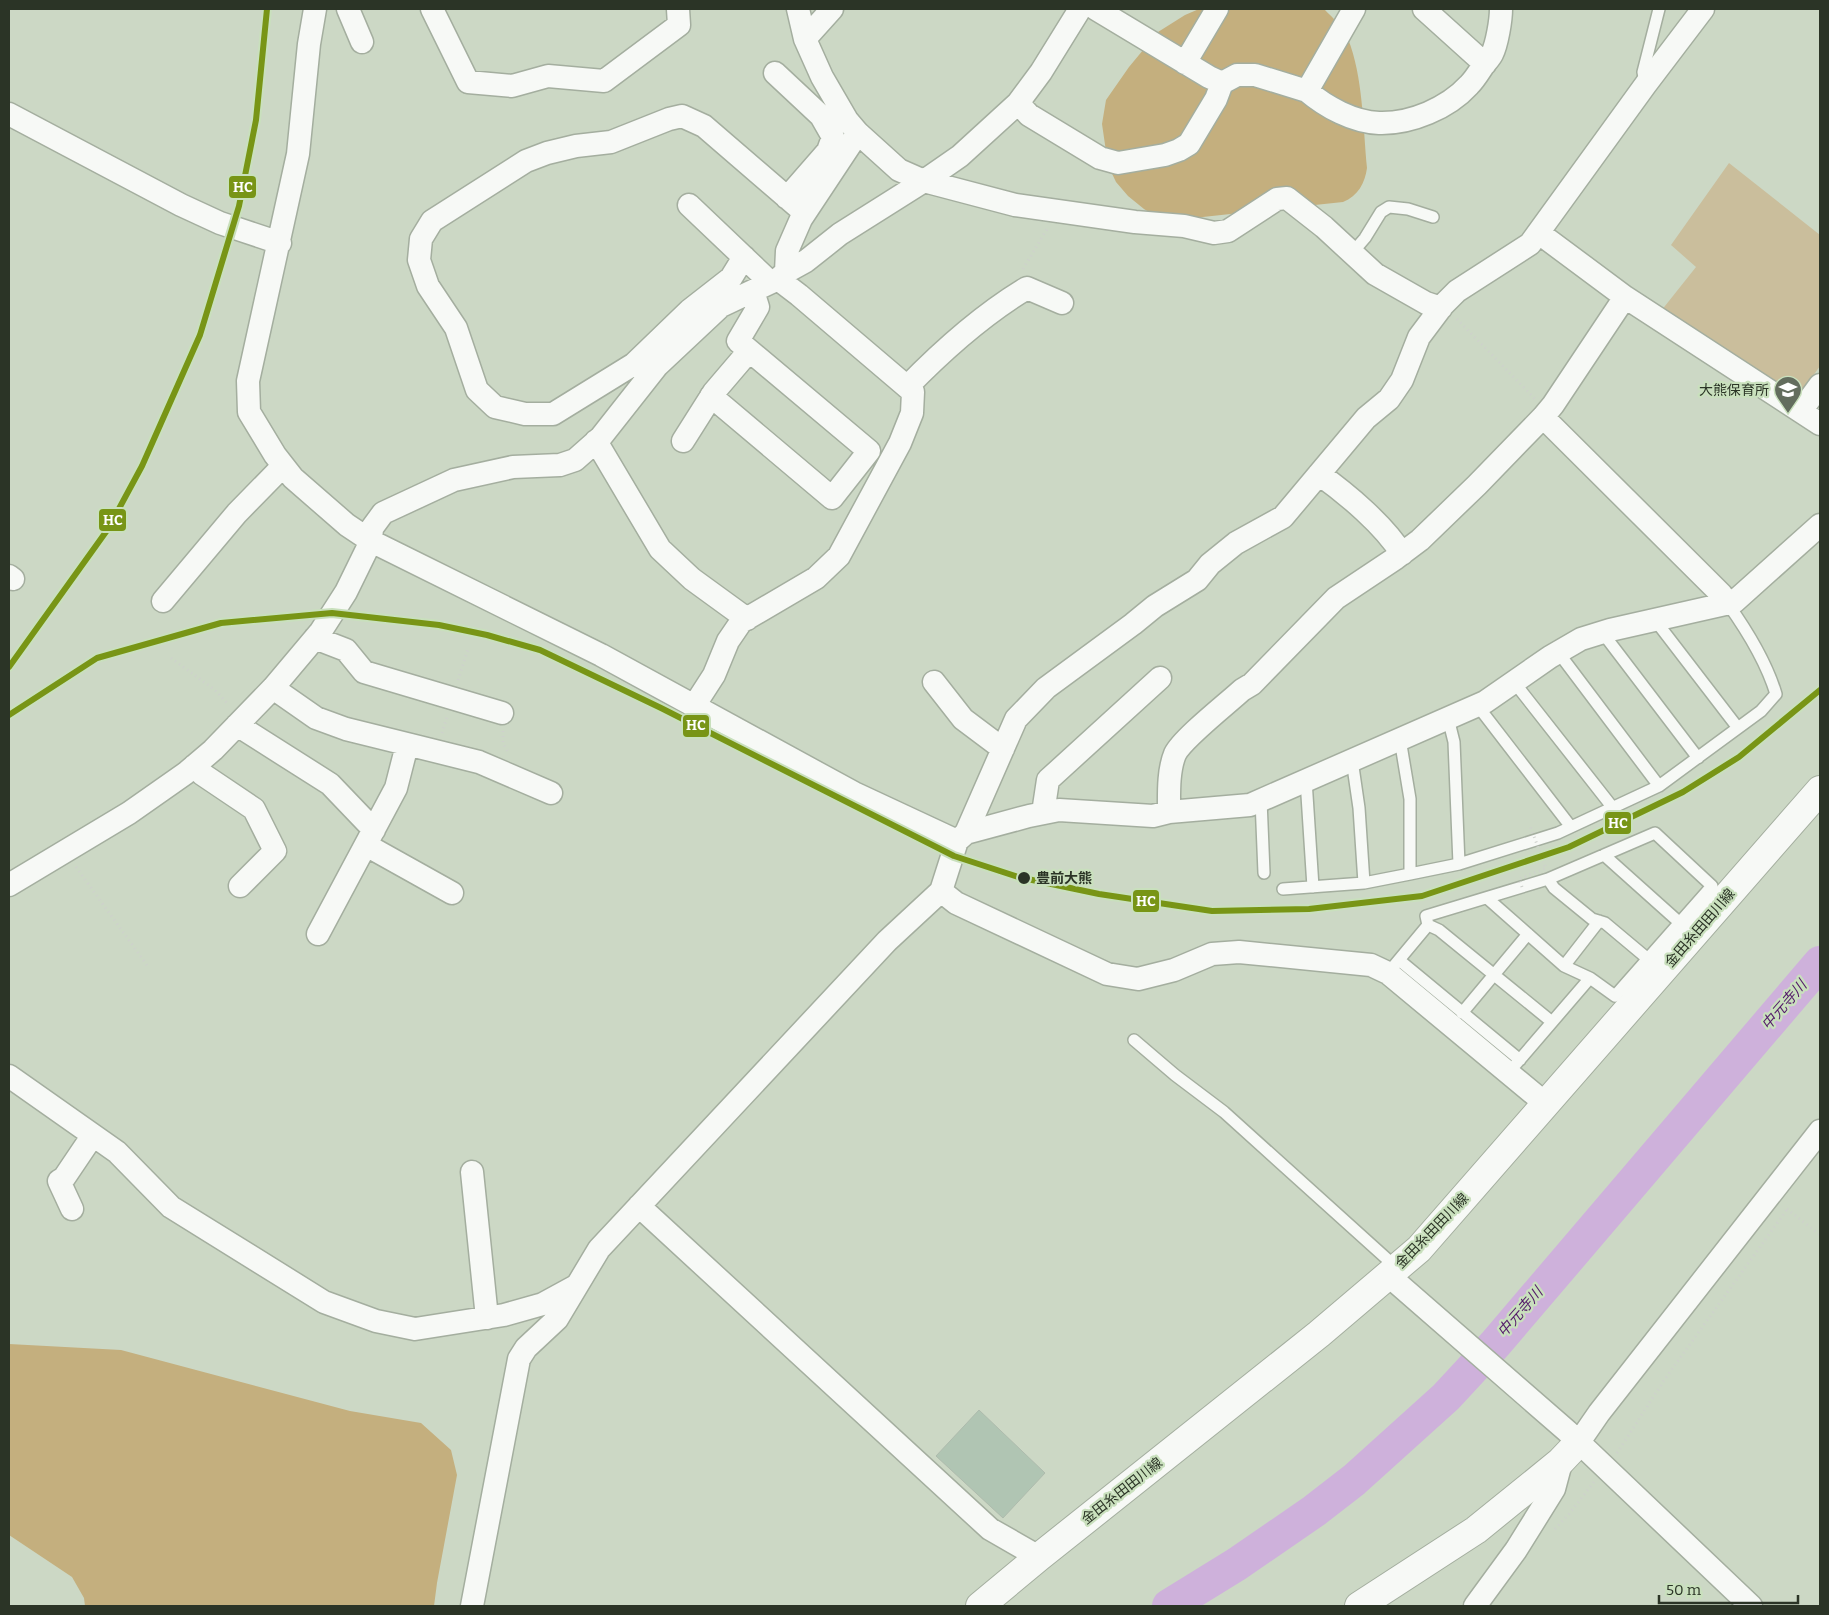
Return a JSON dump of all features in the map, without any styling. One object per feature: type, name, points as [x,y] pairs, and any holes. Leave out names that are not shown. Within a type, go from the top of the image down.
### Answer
[{"type":"main road","name":"金田糸田田川線","points":[[980,1606],[1319,1334],[1395,1276],[1820,790]]},
{"type":"main road","points":[[1359,1606],[1476,1530],[1570,1444]]},
{"type":"street","points":[[315,9],[309,44],[298,154],[280,244],[248,381],[249,412],[283,466],[293,478],[347,525],[371,541],[601,655],[854,792],[962,837],[1059,810],[1153,816],[1170,812],[1250,805],[1477,706],[1558,652],[1581,639],[1602,632],[1734,602],[1820,525]]},
{"type":"street","points":[[348,9],[362,42]]},
{"type":"street","points":[[432,9],[468,82],[512,86],[548,76],[604,81],[679,25],[678,9]]},
{"type":"street","points":[[798,9],[805,39],[822,77],[847,120],[858,133],[900,170],[924,181],[1015,205],[1135,222],[1184,226],[1214,234],[1228,231],[1276,199],[1287,198],[1324,227],[1386,282],[1426,303],[1442,306]]},
{"type":"street","points":[[805,39],[832,9]]},
{"type":"street","points":[[9,885],[129,813],[213,750],[273,688],[315,638],[346,592],[371,541],[372,528],[383,513],[454,480],[513,467],[560,465],[575,460],[596,442],[657,366],[721,306],[772,281],[806,261],[840,234],[960,156],[1018,103],[1041,72],[1080,9]]},
{"type":"street","points":[[1096,9],[1208,77],[1222,83]]},
{"type":"street","points":[[1185,63],[1217,9]]},
{"type":"street","points":[[1307,91],[1354,9]]},
{"type":"street","points":[[1424,9],[1485,64]]},
{"type":"street","points":[[1018,103],[1029,115],[1100,158],[1118,163],[1165,155],[1189,144],[1216,99],[1222,83],[1237,74],[1255,75],[1307,91],[1320,102],[1353,118],[1378,123],[1404,121],[1454,99],[1470,84],[1492,53],[1501,9]]},
{"type":"street","points":[[472,1606],[519,1359],[526,1348],[556,1319],[599,1249],[887,941],[941,891],[962,837],[1016,719],[1046,688],[1155,606],[1198,580],[1210,564],[1236,543],[1283,517],[1366,418],[1389,398],[1402,380],[1419,337],[1442,306],[1457,291],[1530,244],[1703,9]]},
{"type":"street","points":[[775,74],[821,116],[833,137],[828,151],[787,198]]},
{"type":"street","points":[[9,114],[181,205],[220,223],[280,244]]},
{"type":"street","points":[[744,257],[731,278],[690,310],[634,364],[553,414],[526,414],[494,407],[477,390],[456,328],[428,286],[419,260],[421,239],[432,221],[526,161],[547,153],[576,146],[612,142],[669,119],[682,116],[704,126],[805,213]]},
{"type":"street","points":[[711,396],[832,498],[869,451],[738,341],[772,281],[805,213],[858,133]]},
{"type":"street","points":[[689,205],[772,281],[799,294],[913,392],[912,413],[900,443],[839,556],[816,578],[741,622],[728,641],[714,675],[694,706]]},
{"type":"street","points":[[1539,233],[1625,297],[1820,424]]},
{"type":"street","points":[[907,388],[929,364],[990,312],[1016,294],[1027,288],[1062,303]]},
{"type":"street","points":[[1170,812],[1169,793],[1172,764],[1175,753],[1184,742],[1242,690],[1252,684],[1336,598],[1420,540],[1477,484],[1553,405],[1625,297]]},
{"type":"street","points":[[683,441],[711,396],[748,351]]},
{"type":"street","points":[[1801,411],[1820,385]]},
{"type":"street","points":[[1545,414],[1728,604]]},
{"type":"street","points":[[596,442],[660,549],[692,579],[747,619]]},
{"type":"street","points":[[163,601],[237,513],[283,466]]},
{"type":"street","points":[[1319,474],[1350,496],[1396,544],[1402,554]]},
{"type":"street","points":[[315,638],[346,650],[364,672],[502,713]]},
{"type":"street","points":[[1043,813],[1048,780],[1160,678]]},
{"type":"street","points":[[934,682],[964,718],[1002,749]]},
{"type":"street","points":[[273,688],[316,718],[346,729],[479,762],[551,793]]},
{"type":"street","points":[[240,722],[330,784],[370,837],[452,893]]},
{"type":"street","points":[[318,934],[396,788],[407,745]]},
{"type":"street","points":[[194,766],[202,774],[254,809],[275,851],[240,886]]},
{"type":"street","points":[[941,891],[956,903],[1108,974],[1138,979],[1174,970],[1212,954],[1239,952],[1393,966],[1514,1067],[1546,1104]]},
{"type":"street","points":[[9,1076],[117,1152],[171,1207],[324,1302],[376,1320],[415,1329],[504,1315],[543,1304],[576,1286]]},
{"type":"street","points":[[1475,1606],[1516,1550],[1554,1489],[1570,1444],[1600,1413],[1820,1131]]},
{"type":"street","points":[[72,1208],[59,1181],[64,1178],[93,1135]]},
{"type":"street","points":[[472,1172],[487,1318]]},
{"type":"street","points":[[639,1206],[990,1529],[1039,1557]]},
{"type":"street","points":[[1395,1276],[1570,1444],[1752,1606]]},
{"type":"lane","points":[[1646,84],[1643,72],[1659,9]]},
{"type":"lane","points":[[1352,253],[1365,238],[1381,212],[1389,207],[1408,208],[1433,216]]},
{"type":"lane","points":[[1283,889],[1364,883],[1459,864],[1571,828],[1659,786],[1761,711],[1776,694],[1748,631],[1728,604]]},
{"type":"lane","points":[[1655,620],[1738,728]]},
{"type":"lane","points":[[1602,632],[1698,758]]},
{"type":"lane","points":[[1558,652],[1659,786]]},
{"type":"lane","points":[[1514,682],[1613,808]]},
{"type":"lane","points":[[1477,706],[1571,828]]},
{"type":"lane","points":[[1448,718],[1454,742],[1459,864]]},
{"type":"lane","points":[[1400,739],[1410,799],[1410,874]]},
{"type":"lane","points":[[1352,760],[1359,808],[1364,883]]},
{"type":"lane","points":[[1306,780],[1313,887]]},
{"type":"lane","points":[[1261,800],[1264,874]]},
{"type":"lane","points":[[1487,898],[1564,966],[1590,978],[1615,996],[1712,886],[1655,833],[1548,879],[1426,916],[1428,924],[1439,930],[1552,1022]]},
{"type":"lane","points":[[1604,855],[1680,923]]},
{"type":"lane","points":[[1548,879],[1554,888],[1592,919],[1605,923],[1648,959]]},
{"type":"lane","points":[[1564,966],[1599,921]]},
{"type":"lane","points":[[1428,924],[1393,966],[1462,1012],[1514,1067],[1590,978]]},
{"type":"lane","points":[[1462,1012],[1528,934]]},
{"type":"lane","points":[[1134,1040],[1175,1075],[1224,1112],[1395,1276]]},
{"type":"path","points":[[1016,294],[1014,282],[1058,211]]},
{"type":"path","points":[[1442,306],[1545,414]]},
{"type":"path","points":[[437,753],[468,649]]},
{"type":"path","points":[[171,658],[214,690],[240,722]]},
{"type":"path","points":[[502,713],[504,743],[510,756],[505,774]]},
{"type":"path","points":[[1522,887],[1519,879],[1546,868],[1530,826]]},
{"type":"path","points":[[65,852],[149,968]]},
{"type":"path","points":[[1616,1454],[1665,1379],[1787,1209],[1820,1235]]},
{"type":"shaded area","points":[[1199,9],[1324,9],[1341,27],[1353,53],[1362,102],[1367,168],[1365,179],[1357,193],[1343,202],[1175,220],[1157,217],[1128,196],[1116,182],[1108,165],[1102,124],[1106,100],[1129,67],[1158,32],[1185,15]]},
{"type":"shaded area","points":[[1729,163],[1820,235],[1820,366],[1798,397],[1661,311],[1696,267],[1671,245]]},
{"type":"shaded area","points":[[9,1344],[121,1350],[350,1411],[421,1423],[451,1450],[457,1475],[434,1606],[85,1606],[84,1598],[72,1577],[9,1535]]},
{"type":"building","points":[[979,1410],[1045,1473],[1003,1518],[936,1456]]},
{"type":"waterway","name":"中元寺川","points":[[1169,1606],[1237,1564],[1314,1511],[1354,1480],[1446,1397],[1496,1343],[1820,963]]},
{"type":"transit line","name":"HC","points":[[9,667],[108,529],[142,466],[200,335],[239,206],[256,120],[267,9]]},
{"type":"transit line","name":"HC","points":[[9,715],[97,658],[221,623],[332,613],[439,625],[487,635],[540,650],[661,708],[954,856],[1018,877],[1099,894],[1212,911],[1309,909],[1422,896],[1569,847],[1683,792],[1739,757],[1820,690]]},
{"type":"place","name":"大熊保育所","points":[[1788,414]]},
{"type":"place","name":"豊前大熊","points":[[1024,878]]}]
